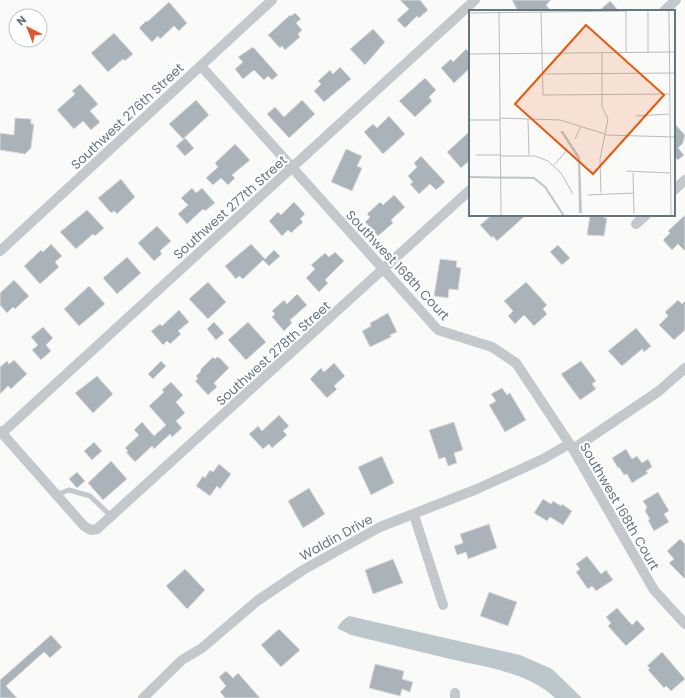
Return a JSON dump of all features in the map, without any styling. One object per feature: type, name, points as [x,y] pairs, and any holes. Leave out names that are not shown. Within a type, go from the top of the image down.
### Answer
[{"type":"street","name":"Southwest 276th Street","points":[[0,251],[272,0]]},
{"type":"street","name":"Southwest 277th Street","points":[[1,432],[475,0]]},
{"type":"street","points":[[665,10],[676,0]]},
{"type":"street","name":"Southwest 168th Court","points":[[200,66],[438,330],[492,347],[516,363],[571,446],[654,590],[685,624]]},
{"type":"street","points":[[675,189],[685,180]]},
{"type":"street","name":"Southwest 278th Street","points":[[56,495],[84,526],[91,530],[97,530],[469,191]]},
{"type":"street","points":[[636,224],[645,216]]},
{"type":"street","name":"Waldin Drive","points":[[143,698],[182,660],[202,648],[257,601],[292,576],[380,527],[414,515],[571,446],[659,391],[685,368]]},
{"type":"street","points":[[1,432],[56,495]]},
{"type":"street","points":[[414,515],[443,605]]},
{"type":"lane","points":[[56,495],[69,490],[90,496],[112,516]]},
{"type":"shaded area","points":[[349,616],[520,655],[552,669],[582,698],[555,698],[544,689],[519,676],[351,635],[337,628],[342,621]]},
{"type":"building","points":[[400,0],[420,0],[428,10],[419,18],[417,16],[405,28],[397,20],[409,9]]},
{"type":"building","points":[[512,0],[551,0],[546,5],[550,10],[517,10]]},
{"type":"building","points":[[610,1],[618,10],[600,10]]},
{"type":"building","points":[[169,2],[187,23],[179,31],[174,26],[160,39],[158,36],[152,42],[139,28]]},
{"type":"building","points":[[295,13],[301,19],[296,23],[302,30],[298,34],[300,37],[285,50],[282,46],[280,48],[268,35],[290,15],[291,16]]},
{"type":"building","points":[[373,29],[385,42],[365,65],[350,49]]},
{"type":"building","points":[[114,33],[133,54],[125,61],[123,59],[108,72],[91,53]]},
{"type":"building","points":[[253,47],[278,75],[272,80],[268,76],[264,80],[254,70],[243,79],[235,69],[243,62],[238,57]]},
{"type":"building","points":[[466,49],[469,52],[469,69],[454,83],[441,68],[451,59],[453,62]]},
{"type":"building","points":[[340,67],[351,79],[324,102],[314,91],[321,84],[318,81],[330,70],[333,74]]},
{"type":"building","points":[[425,78],[436,90],[429,97],[432,101],[415,117],[399,101]]},
{"type":"building","points":[[80,84],[98,104],[90,111],[100,122],[91,130],[83,121],[74,129],[57,110],[75,94],[72,91]]},
{"type":"building","points":[[196,100],[209,115],[183,139],[169,124]]},
{"type":"building","points":[[302,100],[315,114],[289,138],[267,114],[275,107],[284,117]]},
{"type":"building","points":[[389,116],[405,134],[383,154],[364,132],[373,124],[377,128]]},
{"type":"building","points":[[15,118],[31,119],[31,124],[34,124],[31,148],[25,154],[0,150],[0,133],[14,135]]},
{"type":"building","points":[[675,124],[685,135],[683,143],[678,148],[684,155],[678,160],[675,157]]},
{"type":"building","points":[[469,132],[469,161],[461,168],[447,152]]},
{"type":"building","points":[[185,138],[194,148],[185,156],[176,146]]},
{"type":"building","points":[[235,144],[250,160],[232,175],[235,178],[228,185],[221,178],[213,185],[206,178],[218,167],[215,163]]},
{"type":"building","points":[[346,149],[362,156],[357,166],[362,168],[352,191],[331,182]]},
{"type":"building","points":[[421,156],[445,182],[436,190],[430,184],[419,194],[410,184],[413,182],[408,176],[417,167],[414,163]]},
{"type":"building","points":[[121,179],[135,197],[117,214],[114,211],[111,213],[98,198]]},
{"type":"building","points":[[192,188],[196,193],[202,188],[215,203],[205,211],[203,209],[187,224],[178,214],[188,205],[181,198]]},
{"type":"building","points":[[394,195],[405,207],[391,220],[393,223],[378,236],[365,222],[370,217],[367,214],[380,202],[383,205]]},
{"type":"building","points":[[294,202],[305,214],[300,219],[303,222],[291,233],[288,230],[282,236],[269,221],[278,212],[281,215]]},
{"type":"building","points":[[87,210],[104,228],[95,236],[93,234],[76,249],[60,232]]},
{"type":"building","points":[[685,215],[685,251],[678,244],[672,250],[663,240],[670,233],[668,231]]},
{"type":"building","points":[[491,216],[525,216],[497,241],[493,236],[492,238],[480,225]]},
{"type":"building","points":[[590,216],[604,216],[604,218],[607,218],[604,236],[587,235]]},
{"type":"building","points":[[157,226],[171,241],[160,251],[162,254],[154,261],[138,243]]},
{"type":"building","points":[[51,244],[62,256],[55,262],[59,267],[40,284],[24,266],[41,250],[43,252]]},
{"type":"building","points":[[251,244],[265,259],[274,250],[280,256],[269,266],[263,260],[243,279],[239,276],[236,279],[225,266]]},
{"type":"building","points":[[558,245],[570,258],[562,265],[550,252]]},
{"type":"building","points":[[335,252],[344,261],[325,280],[328,283],[319,292],[306,278],[315,269],[311,265],[325,253],[329,257]]},
{"type":"building","points":[[127,257],[141,273],[117,294],[103,278]]},
{"type":"building","points":[[440,259],[457,261],[456,267],[461,268],[458,290],[449,289],[448,298],[434,296]]},
{"type":"building","points":[[14,280],[29,296],[15,309],[13,307],[7,313],[0,305],[0,293]]},
{"type":"building","points":[[208,282],[226,302],[208,319],[189,299]]},
{"type":"building","points":[[526,282],[547,305],[543,309],[547,314],[534,326],[524,315],[515,324],[508,316],[513,311],[504,301]]},
{"type":"building","points":[[89,286],[105,304],[79,326],[64,309]]},
{"type":"building","points":[[297,294],[307,305],[290,320],[292,323],[284,331],[272,317],[275,314],[272,311],[284,300],[287,304]]},
{"type":"building","points":[[678,300],[682,304],[685,301],[685,330],[674,340],[659,325],[668,316],[665,312]]},
{"type":"building","points":[[179,310],[189,322],[178,331],[181,334],[170,344],[167,341],[163,345],[151,331],[160,324],[162,326]]},
{"type":"building","points":[[388,313],[397,332],[390,335],[391,337],[370,347],[362,331],[371,326],[370,323]]},
{"type":"building","points":[[214,322],[224,333],[216,340],[207,329]]},
{"type":"building","points":[[248,322],[266,342],[246,360],[228,340]]},
{"type":"building","points":[[43,327],[53,338],[46,345],[51,351],[41,360],[32,350],[38,345],[31,337]]},
{"type":"building","points":[[636,328],[651,346],[644,352],[642,349],[622,366],[608,351]]},
{"type":"building","points":[[213,357],[215,359],[217,357],[220,358],[229,368],[214,383],[217,387],[208,395],[195,381],[198,379],[196,376],[201,371],[200,370]]},
{"type":"building","points":[[14,360],[27,374],[11,389],[8,386],[0,394],[0,367],[7,361],[9,364]]},
{"type":"building","points":[[161,361],[166,366],[153,379],[148,374]]},
{"type":"building","points":[[581,361],[596,381],[592,384],[596,389],[580,400],[561,374]]},
{"type":"building","points":[[334,363],[345,376],[334,386],[337,389],[327,398],[310,379],[321,368],[324,372]]},
{"type":"building","points":[[97,376],[113,394],[93,413],[75,393]]},
{"type":"building","points":[[171,382],[183,395],[176,402],[185,413],[176,421],[182,428],[172,437],[170,434],[154,449],[152,446],[135,462],[126,452],[128,451],[125,448],[139,435],[134,430],[142,422],[154,436],[166,425],[149,406],[164,392],[162,390]]},
{"type":"building","points":[[502,388],[507,395],[510,393],[526,420],[505,432],[489,405],[496,401],[491,394]]},
{"type":"building","points":[[279,415],[289,426],[283,431],[287,435],[272,448],[269,444],[263,449],[249,434],[258,426],[262,431]]},
{"type":"building","points":[[454,422],[463,450],[454,453],[457,463],[448,466],[445,457],[439,459],[429,430]]},
{"type":"building","points":[[94,442],[102,451],[92,460],[84,451]]},
{"type":"building","points":[[626,449],[632,459],[637,456],[642,463],[648,459],[652,467],[646,471],[648,473],[632,483],[627,474],[624,475],[612,458]]},
{"type":"building","points":[[382,456],[394,483],[371,495],[358,467]]},
{"type":"building","points":[[111,461],[127,479],[103,500],[88,483]]},
{"type":"building","points":[[219,464],[231,474],[220,489],[217,486],[210,496],[196,486],[203,476],[205,478],[210,470],[213,472]]},
{"type":"building","points":[[77,472],[85,481],[77,488],[69,479]]},
{"type":"building","points":[[309,488],[325,514],[303,528],[288,501]]},
{"type":"building","points":[[658,492],[669,511],[664,514],[669,522],[654,531],[648,520],[650,519],[645,511],[647,507],[643,501]]},
{"type":"building","points":[[543,499],[551,504],[553,501],[561,506],[562,504],[572,511],[563,525],[550,517],[547,521],[534,513]]},
{"type":"building","points":[[489,524],[497,548],[468,559],[466,552],[457,555],[454,546],[463,543],[460,534]]},
{"type":"building","points":[[680,539],[685,544],[685,579],[669,563],[674,559],[667,551]]},
{"type":"building","points":[[587,556],[601,574],[606,570],[613,580],[596,591],[592,586],[588,589],[576,572],[580,569],[576,564]]},
{"type":"building","points":[[393,559],[403,583],[373,594],[365,570]]},
{"type":"building","points":[[185,569],[205,590],[187,609],[166,586]]},
{"type":"building","points":[[489,592],[517,602],[508,626],[480,616]]},
{"type":"building","points":[[617,608],[632,625],[637,620],[645,629],[626,646],[608,626],[611,623],[606,617]]},
{"type":"building","points":[[279,629],[300,650],[281,667],[261,645]]},
{"type":"building","points":[[51,635],[62,647],[50,658],[44,652],[6,686],[17,698],[0,698],[0,680]]},
{"type":"building","points":[[662,652],[685,679],[671,691],[666,686],[664,688],[648,670],[650,668],[647,666]]},
{"type":"building","points":[[375,664],[404,671],[402,679],[413,682],[410,692],[402,689],[400,696],[369,688]]},
{"type":"building","points":[[226,671],[233,678],[238,673],[260,698],[225,698],[220,692],[226,686],[219,677]]}]
